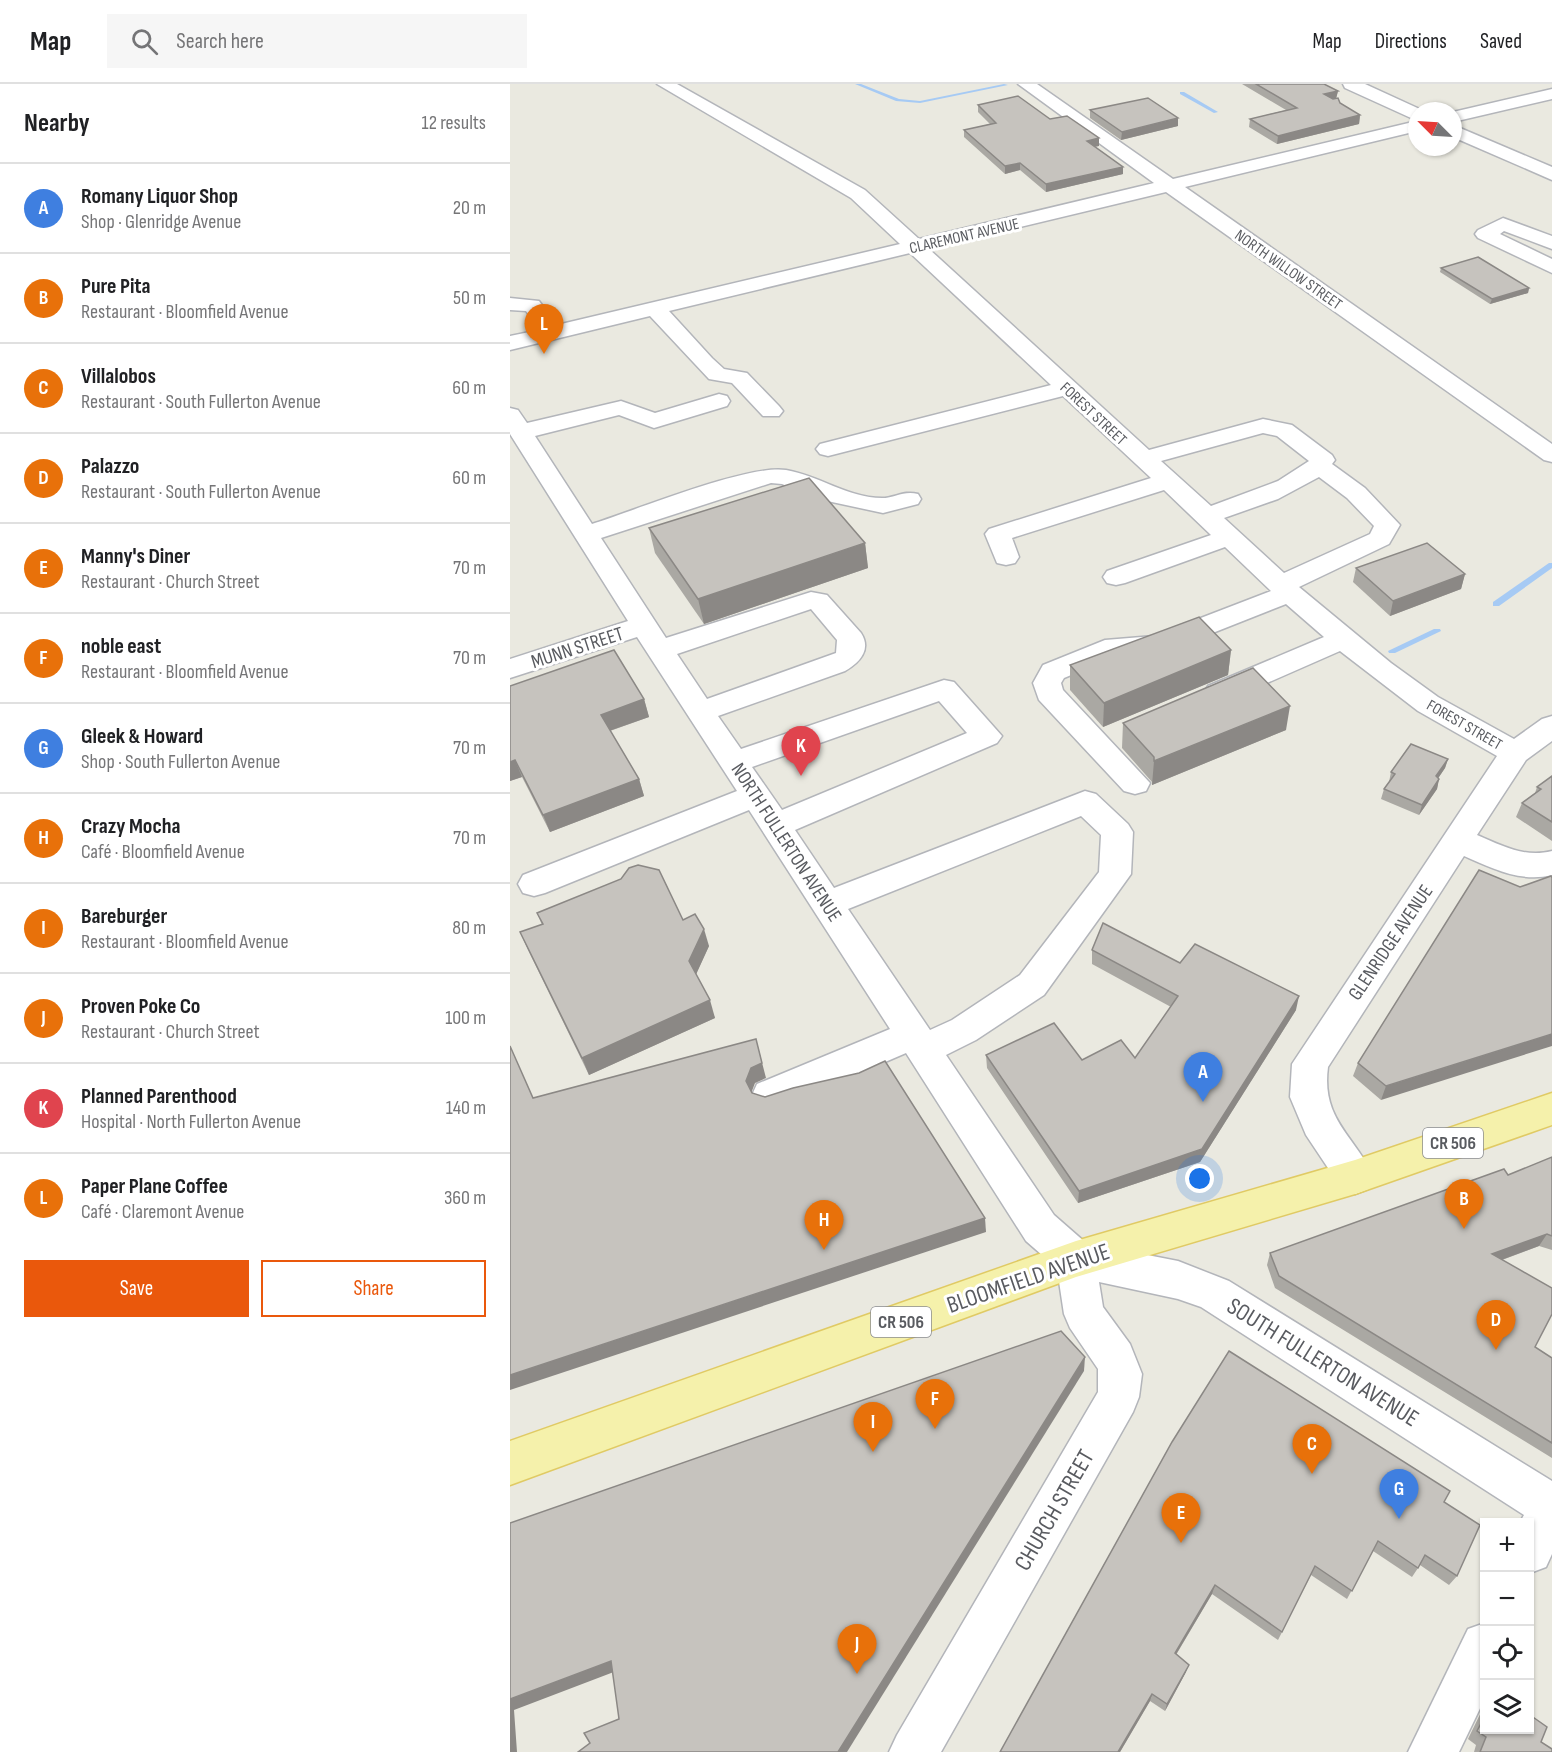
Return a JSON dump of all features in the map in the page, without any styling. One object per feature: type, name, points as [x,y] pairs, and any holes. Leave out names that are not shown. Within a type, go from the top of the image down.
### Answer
[{"type":"main road","name":"BLOOMFIELD AVENUE","points":[[510,1463],[1076,1259],[1355,1177],[1552,1109]]},
{"type":"street","name":"NORTH WILLOW STREET","points":[[1026,84],[1552,455]]},
{"type":"street","points":[[1351,84],[1408,110]]},
{"type":"street","name":"FOREST STREET","points":[[683,88],[716,121],[858,194],[1143,459],[1343,639],[1428,704],[1515,753]]},
{"type":"street","points":[[1462,115],[1552,94]]},
{"type":"street","name":"CLAREMONT AVENUE","points":[[510,343],[1408,128]]},
{"type":"street","points":[[1462,134],[1552,174]]},
{"type":"street","points":[[1552,243],[1503,224],[1485,234],[1552,267]]},
{"type":"street","points":[[510,304],[532,305],[552,333]]},
{"type":"street","points":[[655,309],[704,363],[717,374],[739,378],[771,411]]},
{"type":"street","points":[[828,449],[1067,388]]},
{"type":"street","points":[[519,441],[621,408],[654,421],[719,401]]},
{"type":"street","points":[[1143,459],[1263,426],[1284,430],[1313,449],[1323,460],[1319,466],[1281,489],[1206,516]]},
{"type":"street","name":"NORTH FULLERTON AVENUE","points":[[519,441],[586,535],[1040,1228],[1076,1259]]},
{"type":"street","points":[[1135,783],[1108,739],[1049,693],[1047,683],[1053,672],[1114,646],[1157,645],[1285,589],[1380,539],[1387,525],[1356,493],[1319,466]]},
{"type":"street","points":[[586,535],[748,481],[771,476],[786,477],[827,494],[883,506],[909,498]]},
{"type":"street","points":[[1006,557],[998,534],[1167,481]]},
{"type":"street","points":[[1116,577],[1229,537]]},
{"type":"street","name":"MUNN STREET","points":[[510,669],[811,600],[818,602],[850,639],[849,657],[835,665],[701,711]]},
{"type":"street","points":[[1194,703],[1343,639]]},
{"type":"street","points":[[734,762],[819,735],[944,689],[987,736],[776,825]]},
{"type":"street","name":"GLENRIDGE AVENUE","points":[[1355,1177],[1309,1107],[1305,1084],[1310,1064],[1515,753],[1552,726]]},
{"type":"street","points":[[534,884],[756,795]]},
{"type":"street","points":[[770,1095],[919,1042],[964,1030],[1032,985],[1115,874],[1117,832],[1084,802],[828,904]]},
{"type":"street","points":[[1459,840],[1525,867],[1543,867],[1552,863]]},
{"type":"street","points":[[1507,859],[1515,853],[1538,849],[1552,842]]},
{"type":"street","name":"SOUTH FULLERTON AVENUE","points":[[1076,1259],[1178,1280],[1215,1294],[1551,1507]]},
{"type":"street","name":"CHURCH STREET","points":[[914,1752],[1118,1397],[1120,1374],[1115,1358],[1084,1314],[1076,1259]]},
{"type":"street","points":[[1534,1543],[1551,1507]]},
{"type":"street","points":[[1433,1752],[1480,1656]]},
{"type":"building","points":[[1256,84],[1324,84],[1338,91],[1324,94],[1333,99],[1338,98],[1340,103],[1360,115],[1278,136],[1250,119],[1297,108]]},
{"type":"building","points":[[1018,96],[1050,119],[1067,116],[1099,138],[1087,141],[1123,167],[1046,184],[1020,163],[1005,166],[964,130],[996,123],[978,105]]},
{"type":"building","points":[[1148,98],[1178,118],[1122,132],[1090,110]]},
{"type":"building","points":[[1478,257],[1529,288],[1492,299],[1441,268]]},
{"type":"building","points":[[809,478],[865,543],[698,599],[649,528]]},
{"type":"building","points":[[1427,543],[1465,574],[1393,601],[1356,568]]},
{"type":"building","points":[[1199,617],[1231,650],[1104,703],[1070,665]]},
{"type":"building","points":[[614,650],[644,699],[601,715],[639,779],[543,815],[515,760],[510,762],[510,686]]},
{"type":"building","points":[[1253,668],[1290,706],[1154,761],[1154,757],[1123,723]]},
{"type":"building","points":[[1411,744],[1448,759],[1436,776],[1439,779],[1422,805],[1384,789],[1395,774],[1391,772]]},
{"type":"building","points":[[1552,776],[1552,822],[1522,803],[1541,789],[1537,787]]},
{"type":"building","points":[[638,865],[659,870],[683,920],[695,914],[704,929],[689,961],[710,1000],[582,1058],[520,932],[543,924],[537,913],[621,879],[629,868]]},
{"type":"building","points":[[1479,870],[1520,887],[1551,876],[1552,878],[1552,1034],[1386,1086],[1358,1063]]},
{"type":"building","points":[[1103,923],[1180,963],[1195,944],[1299,996],[1202,1149],[1079,1191],[986,1055],[1054,1023],[1082,1060],[1121,1040],[1135,1058],[1178,996],[1092,950]]},
{"type":"building","points":[[756,1039],[762,1063],[751,1068],[746,1081],[752,1093],[765,1097],[859,1073],[885,1061],[985,1218],[510,1375],[510,1046],[533,1098]]},
{"type":"building","points":[[1552,1157],[1552,1236],[1547,1234],[1492,1254],[1552,1288],[1552,1314],[1535,1347],[1552,1358],[1552,1443],[1279,1276],[1270,1253],[1504,1169],[1508,1175]]},
{"type":"building","points":[[1061,1331],[1085,1357],[838,1752],[578,1752],[590,1743],[584,1733],[619,1719],[611,1661],[510,1699],[510,1523]]},
{"type":"building","points":[[1229,1351],[1450,1491],[1444,1502],[1480,1525],[1457,1576],[1425,1555],[1418,1568],[1378,1541],[1352,1591],[1315,1566],[1282,1632],[1215,1585],[1175,1653],[1189,1665],[1167,1704],[1152,1694],[1118,1752],[1000,1752],[1172,1442]]},
{"type":"building","points":[[1534,1718],[1547,1727],[1541,1742],[1552,1749],[1552,1752],[1480,1752],[1486,1737],[1482,1734],[1534,1734]]},
{"type":"waterway","points":[[857,84],[898,100],[920,102],[1006,85]]},
{"type":"waterway","points":[[1182,93],[1216,112]]},
{"type":"waterway","points":[[1496,604],[1552,565]]},
{"type":"waterway","points":[[1392,651],[1437,631]]},
{"type":"place","name":"Paper Plane Coffee","points":[[544,354]]},
{"type":"place","name":"Planned Parenthood","points":[[801,776]]},
{"type":"place","name":"Romany Liquor Shop","points":[[1203,1102]]},
{"type":"place","name":"Pure Pita","points":[[1464,1229]]},
{"type":"place","name":"Crazy Mocha","points":[[824,1250]]},
{"type":"place","name":"Palazzo","points":[[1496,1350]]},
{"type":"place","name":"noble east","points":[[935,1429]]},
{"type":"place","name":"Bareburger","points":[[873,1452]]},
{"type":"place","name":"Villalobos","points":[[1312,1474]]},
{"type":"place","name":"Gleek & Howard","points":[[1399,1519]]},
{"type":"place","name":"Manny's Diner","points":[[1181,1543]]},
{"type":"place","name":"Proven Poke Co","points":[[857,1674]]}]
